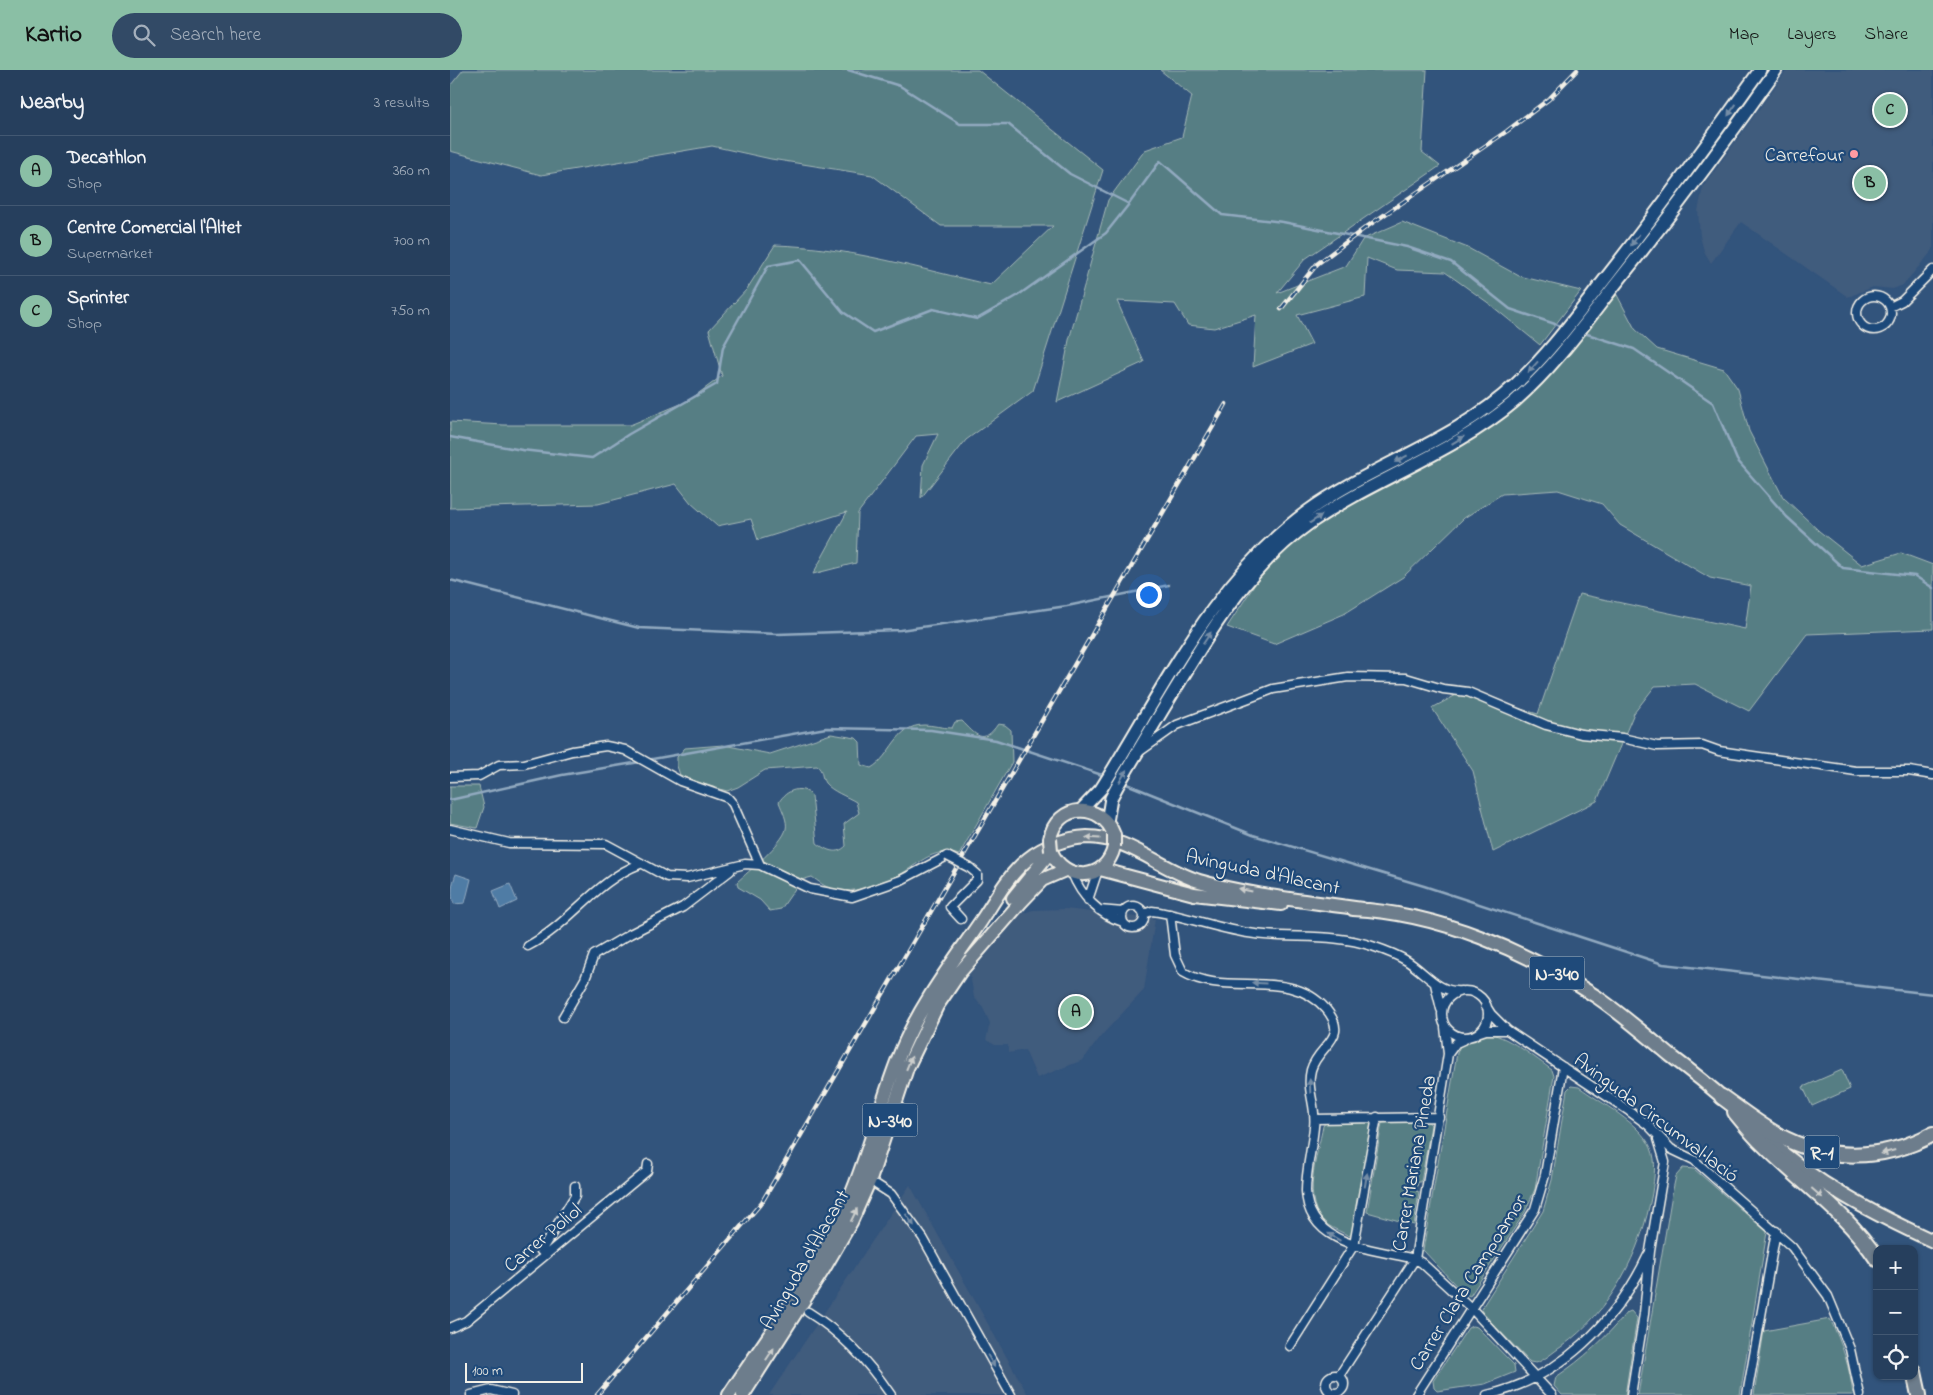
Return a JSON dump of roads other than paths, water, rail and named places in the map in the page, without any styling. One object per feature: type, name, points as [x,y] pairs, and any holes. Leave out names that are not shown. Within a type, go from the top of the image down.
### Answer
[{"type":"highway","name":"R-1","points":[[1722,1096],[1776,1134],[1809,1149],[1829,1153],[1856,1156],[1878,1154],[1918,1142],[1933,1134]]},
{"type":"highway","points":[[1722,1096],[1762,1144],[1842,1215],[1865,1240],[1873,1253]]},
{"type":"highway","points":[[1915,1380],[1918,1395]]},
{"type":"main road","points":[[1082,810],[1101,789],[1212,610],[1246,565],[1271,540],[1310,510],[1346,488],[1453,432],[1484,411],[1527,374],[1557,341],[1634,242],[1760,70]]},
{"type":"main road","points":[[1134,876],[1113,845],[1107,822],[1113,794],[1198,651],[1235,596],[1268,558],[1292,536],[1324,514],[1423,461],[1489,422],[1516,400],[1562,353],[1614,287],[1776,70]]},
{"type":"main road","points":[[1082,810],[1096,813],[1107,822]]},
{"type":"main road","name":"N-340","points":[[1050,845],[1053,828],[1060,818],[1070,812],[1082,810]]},
{"type":"main road","name":"Avinguda d'Alacant","points":[[729,1395],[812,1269],[845,1210],[859,1176],[902,1049],[947,967],[1017,869],[1046,848],[1072,839],[1095,838],[1124,844],[1174,872],[1201,881],[1362,909]]},
{"type":"main road","points":[[1050,845],[1054,858],[1068,871]]},
{"type":"main road","name":"Avinguda d'Alacant","points":[[936,988],[1031,878],[1050,845]]},
{"type":"main road","points":[[1099,869],[1113,845]]},
{"type":"main road","name":"N-340","points":[[1068,871],[1085,874],[1099,869],[1134,876],[1194,894],[1284,905],[1362,909],[1395,914],[1462,932],[1540,964],[1598,998],[1643,1032],[1722,1096],[1774,1145],[1839,1193],[1885,1220],[1933,1241]]},
{"type":"main road","name":"Avinguda d'Alacant","points":[[743,1395],[824,1270],[851,1222],[871,1177],[907,1068],[937,1006],[960,972],[1015,908],[1042,880],[1068,871]]},
{"type":"street","points":[[1890,307],[1902,302],[1933,270]]},
{"type":"street","points":[[1870,297],[1880,297],[1890,307],[1888,322],[1880,329],[1869,329],[1858,318],[1859,307],[1870,297]]},
{"type":"street","points":[[1136,755],[1177,725],[1273,689],[1348,677],[1406,678],[1443,689],[1468,692],[1546,725],[1581,734],[1622,738],[1657,746],[1702,745],[1719,751],[1856,771],[1909,771],[1933,775]]},
{"type":"street","points":[[450,777],[479,776],[498,765],[524,764],[572,750],[606,746],[625,750],[680,782],[728,798],[733,804],[760,865]]},
{"type":"street","points":[[450,829],[509,843],[606,844],[667,877],[701,876],[745,864],[760,865],[810,889],[852,897],[901,880],[947,856],[970,868],[977,874],[977,880],[950,907],[961,919]]},
{"type":"street","points":[[528,946],[546,937],[604,884],[627,869],[640,864]]},
{"type":"street","points":[[563,1017],[585,979],[594,955],[683,907],[734,868]]},
{"type":"street","points":[[1088,900],[1099,869]]},
{"type":"street","points":[[1068,871],[1088,900],[1099,910],[1109,917],[1123,922],[1128,927],[1135,928],[1144,922],[1144,914],[1140,908],[1132,906],[1123,912],[1099,910]]},
{"type":"street","points":[[1144,914],[1152,911],[1170,914],[1250,934],[1329,937],[1371,945],[1406,960],[1435,984],[1451,992],[1472,992],[1479,996],[1486,1006],[1488,1017],[1486,1024],[1478,1033]]},
{"type":"street","points":[[1123,912],[1123,922]]},
{"type":"street","points":[[1170,914],[1175,955],[1178,965],[1187,975],[1218,982],[1286,987],[1309,995],[1326,1010],[1335,1023],[1335,1036],[1311,1069],[1309,1086],[1315,1119],[1306,1183],[1311,1214],[1328,1233],[1354,1245],[1415,1259],[1428,1268],[1471,1308],[1552,1395]]},
{"type":"street","points":[[1435,984],[1443,1023],[1451,1034],[1469,1037]]},
{"type":"street","points":[[1441,1013],[1444,1002],[1450,996],[1461,991]]},
{"type":"street","name":"Avinguda Circumval·lació","points":[[1486,1006],[1491,1014],[1507,1030],[1629,1111],[1648,1125],[1671,1149],[1694,1160],[1792,1247],[1828,1296],[1850,1349],[1860,1395]]},
{"type":"street","name":"Carrer Mariana Pineda","points":[[1339,1376],[1415,1259],[1448,1054],[1443,1023]]},
{"type":"street","points":[[1448,1054],[1456,1043],[1478,1033],[1486,1030],[1507,1030]]},
{"type":"street","name":"Carrer Clara Campoamor","points":[[1416,1395],[1530,1219],[1546,1175],[1563,1067]]},
{"type":"street","points":[[1290,1346],[1354,1245],[1377,1117]]},
{"type":"street","points":[[1315,1119],[1439,1117]]},
{"type":"street","points":[[1631,1395],[1644,1314],[1650,1251],[1660,1204],[1665,1162],[1656,1135]]},
{"type":"street","name":"Carrer Poliol","points":[[451,1324],[466,1321],[647,1171],[648,1164]]},
{"type":"street","points":[[877,1185],[891,1194],[923,1238],[1011,1395]]},
{"type":"street","points":[[545,1255],[541,1251],[576,1196],[575,1186]]},
{"type":"street","points":[[1747,1395],[1776,1231]]},
{"type":"street","points":[[1487,1395],[1535,1377],[1579,1349],[1595,1333],[1628,1293],[1650,1251]]},
{"type":"street","points":[[808,1312],[831,1326],[846,1339],[891,1395]]},
{"type":"street","points":[[471,1395],[491,1390],[512,1395]]},
{"type":"waterway","points":[[848,70],[900,86],[960,124],[1008,124],[1070,174],[1129,204],[1160,161],[1222,215],[1283,222],[1407,247],[1451,262],[1510,309],[1564,327]]},
{"type":"waterway","points":[[450,437],[522,450],[592,458],[629,434],[717,384],[723,347],[768,266],[800,260],[843,312],[873,332],[933,309],[977,319],[1017,296],[1106,233],[1129,204]]},
{"type":"waterway","points":[[1584,333],[1634,349],[1713,403],[1737,460],[1787,517],[1843,568],[1915,576],[1933,588]]},
{"type":"waterway","points":[[450,580],[639,628],[777,634],[900,630],[1067,606],[1169,585]]},
{"type":"waterway","points":[[647,760],[826,728],[931,730],[996,740],[1105,776]]},
{"type":"waterway","points":[[450,800],[562,775],[640,762]]},
{"type":"waterway","points":[[1124,783],[1253,835],[1424,886],[1663,964],[1933,994]]},
{"type":"railway","points":[[1281,309],[1317,264],[1365,228],[1507,131],[1549,99],[1577,70]]},
{"type":"railway","points":[[597,1395],[762,1202],[1226,404]]},
{"type":"place","name":"Sprinter","points":[[1890,110]]},
{"type":"place","name":"Carrefour","points":[[1854,154]]},
{"type":"place","name":"Centre Comercial l'Altet","points":[[1870,183]]},
{"type":"place","name":"Decathlon","points":[[1076,1012]]}]
